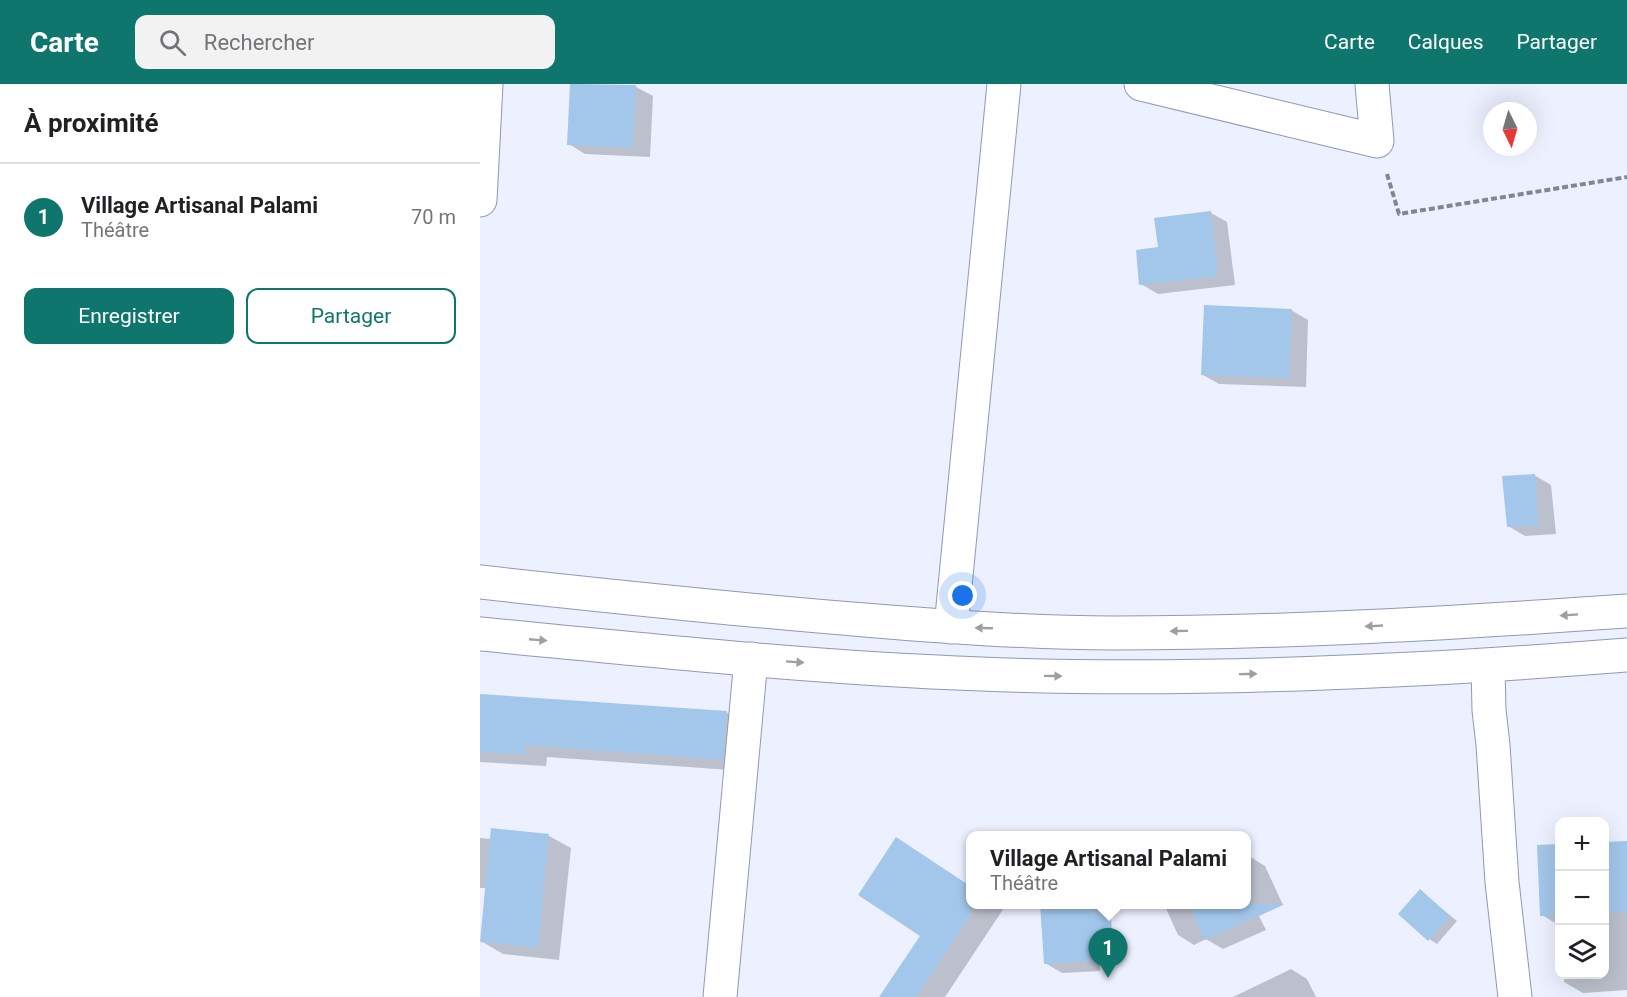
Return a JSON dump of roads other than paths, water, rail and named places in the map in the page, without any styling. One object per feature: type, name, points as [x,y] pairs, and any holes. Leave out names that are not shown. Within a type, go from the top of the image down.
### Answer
[{"type":"main road","points":[[480,200],[486,84]]},
{"type":"main road","points":[[951,627],[1004,84]]},
{"type":"main road","points":[[1141,84],[1377,141],[1372,84]]},
{"type":"main road","points":[[480,582],[747,610],[951,627],[1124,633],[1331,628],[1520,619],[1627,611]]},
{"type":"main road","points":[[480,634],[752,659],[979,674],[1115,678],[1488,666],[1627,655]]},
{"type":"main road","points":[[720,997],[752,659]]},
{"type":"main road","points":[[1488,666],[1489,710],[1502,882],[1515,997]]},
{"type":"place","name":"Village Artisanal Palami","points":[[1108,978]]}]
